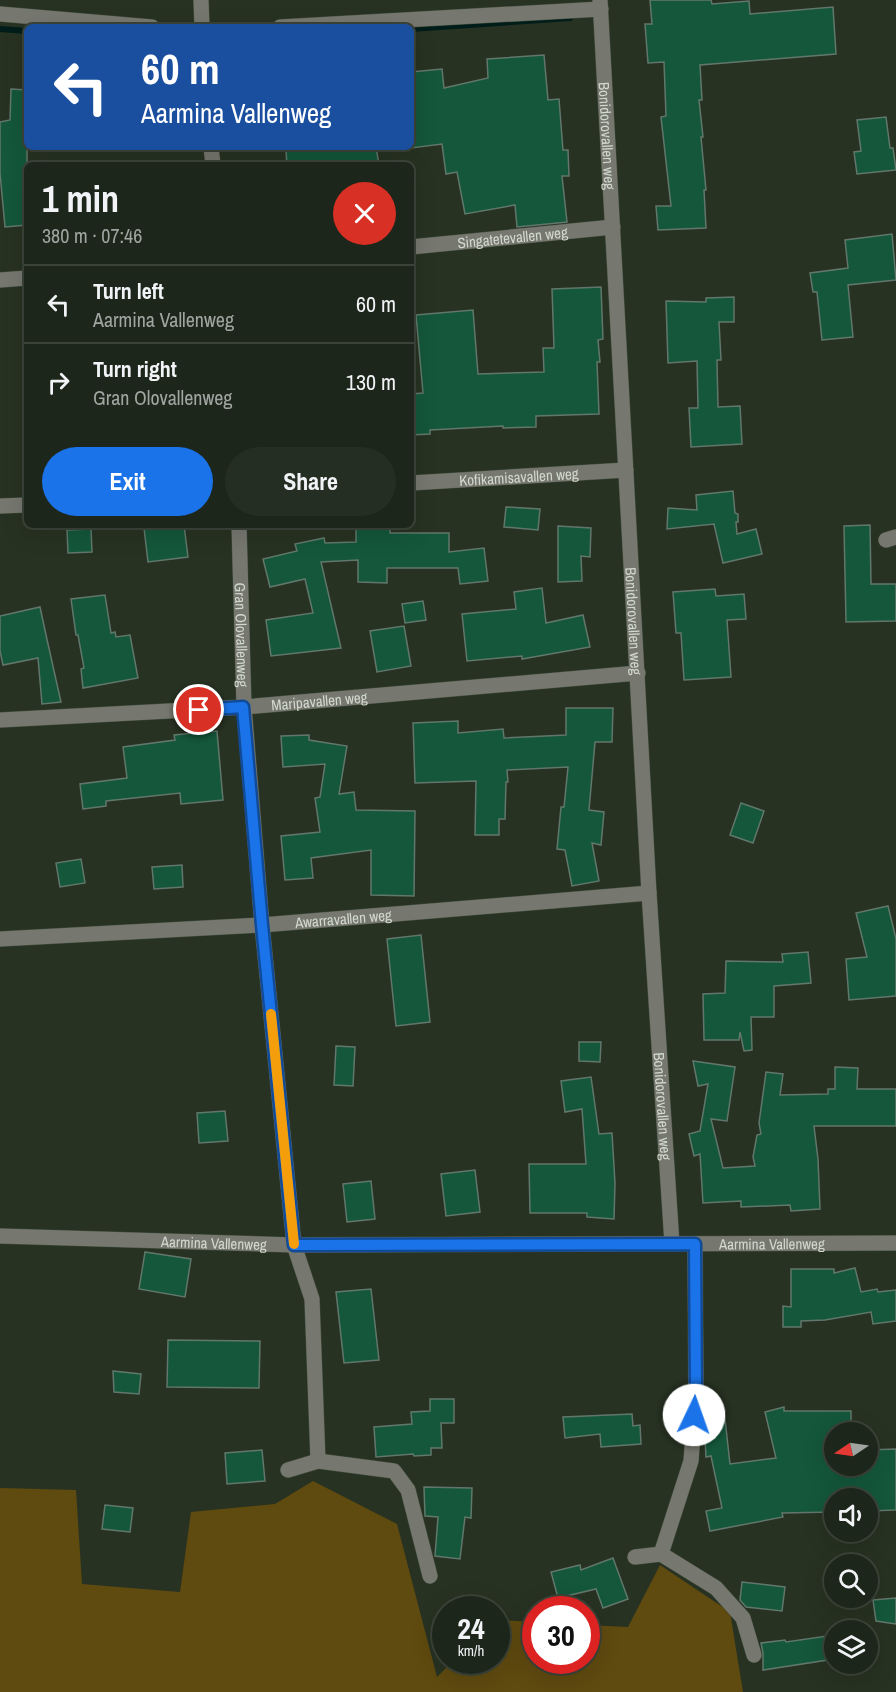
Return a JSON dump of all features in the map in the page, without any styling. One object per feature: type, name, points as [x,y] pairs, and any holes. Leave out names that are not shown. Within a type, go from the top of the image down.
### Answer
[{"type":"street","points":[[201,0],[202,24]]},
{"type":"street","points":[[323,24],[601,5]]},
{"type":"street","name":"Bonidorovallen weg","points":[[601,5],[650,893],[672,1244]]},
{"type":"street","points":[[0,14],[117,24]]},
{"type":"street","name":"Singatetevallen weg","points":[[414,247],[612,227]]},
{"type":"street","points":[[0,280],[24,278]]},
{"type":"street","name":"Kofikamisavallen weg","points":[[414,483],[627,470]]},
{"type":"street","points":[[0,506],[24,505]]},
{"type":"street","name":"Gran Olovallenweg","points":[[238,528],[243,707],[294,1245],[312,1299],[318,1461]]},
{"type":"street","name":"Maripavallen weg","points":[[0,720],[243,707],[639,673]]},
{"type":"street","name":"Awarravallen weg","points":[[0,939],[262,925],[650,893]]},
{"type":"street","name":"Aarmina Vallenweg","points":[[0,1236],[294,1245],[896,1244]]},
{"type":"street","points":[[661,1554],[691,1461],[696,1392],[695,1244]]},
{"type":"street","points":[[288,1470],[318,1461],[394,1471],[408,1490],[430,1576]]},
{"type":"street","points":[[635,1557],[661,1554],[716,1588],[743,1618],[754,1655]]},
{"type":"shaded area","points":[[313,1481],[397,1524],[432,1658],[432,1674],[436,1674],[437,1677],[440,1674],[510,1674],[510,1621],[522,1621],[522,1674],[600,1674],[600,1626],[628,1627],[660,1565],[730,1612],[743,1692],[0,1692],[0,1488],[76,1490],[82,1584],[180,1592],[191,1512],[275,1504]]},
{"type":"building","points":[[650,0],[711,0],[712,4],[749,1],[750,14],[833,7],[836,54],[700,65],[702,100],[699,100],[706,190],[704,190],[706,228],[658,230],[656,206],[671,206],[661,117],[666,116],[664,62],[648,63],[645,24],[652,24]]},
{"type":"building","points":[[544,55],[548,100],[559,99],[563,150],[568,150],[569,176],[562,176],[567,222],[517,227],[515,205],[465,214],[457,172],[446,174],[442,144],[414,148],[414,72],[442,69],[444,88],[488,78],[487,59]]},
{"type":"building","points":[[11,89],[24,90],[24,150],[27,150],[27,162],[24,162],[24,225],[5,227],[0,173],[0,122],[10,120]]},
{"type":"building","points":[[886,117],[890,148],[893,148],[896,170],[857,174],[854,152],[861,151],[857,120]]},
{"type":"building","points":[[376,150],[378,162],[287,162],[286,151]]},
{"type":"building","points":[[892,234],[896,280],[848,285],[853,337],[822,340],[817,292],[813,292],[810,273],[848,268],[845,240]]},
{"type":"building","points":[[601,287],[603,339],[598,340],[600,362],[597,362],[599,414],[536,416],[536,427],[503,428],[503,426],[430,430],[430,434],[414,435],[414,394],[423,393],[416,315],[473,310],[478,374],[544,372],[543,348],[554,348],[552,289]]},
{"type":"building","points":[[734,297],[734,322],[719,322],[721,360],[717,360],[718,407],[740,406],[742,444],[691,447],[689,408],[698,408],[697,361],[668,363],[666,301],[706,302],[706,298]]},
{"type":"building","points":[[733,491],[735,513],[738,514],[737,534],[756,529],[762,554],[723,563],[714,524],[667,529],[668,508],[697,510],[696,495]]},
{"type":"building","points":[[506,507],[540,509],[538,530],[504,527]]},
{"type":"building","points":[[870,525],[871,584],[896,584],[896,621],[846,622],[844,526]]},
{"type":"building","points":[[558,526],[591,528],[590,557],[581,556],[582,581],[558,582]]},
{"type":"building","points":[[144,528],[184,528],[188,557],[148,562]]},
{"type":"building","points":[[356,528],[390,528],[390,533],[449,533],[449,552],[484,548],[488,581],[460,584],[458,568],[387,568],[387,583],[358,582],[358,560],[321,562],[341,648],[271,656],[266,620],[313,613],[305,579],[270,587],[263,559],[297,551],[295,544],[324,538],[325,543],[356,542]]},
{"type":"building","points":[[91,529],[92,552],[68,553],[67,530]]},
{"type":"building","points":[[542,588],[546,623],[583,615],[590,647],[522,659],[522,656],[467,661],[462,614],[516,609],[514,592]]},
{"type":"building","points":[[715,589],[716,596],[744,594],[746,619],[727,620],[731,677],[684,680],[681,633],[676,633],[673,592]]},
{"type":"building","points":[[105,595],[111,633],[115,632],[116,637],[130,635],[138,678],[83,688],[81,669],[84,668],[71,599]]},
{"type":"building","points":[[423,601],[426,620],[405,623],[402,604]]},
{"type":"building","points":[[40,607],[61,702],[42,704],[38,658],[3,665],[0,651],[0,616]]},
{"type":"building","points":[[404,626],[411,666],[377,672],[370,631]]},
{"type":"building","points":[[566,708],[613,708],[612,742],[595,742],[589,810],[604,812],[601,845],[592,843],[599,881],[572,886],[565,850],[557,849],[568,767],[507,770],[505,819],[499,819],[499,835],[475,835],[476,781],[415,783],[413,723],[458,721],[458,733],[503,729],[504,738],[566,735]]},
{"type":"building","points":[[217,731],[223,800],[181,804],[180,793],[106,801],[106,806],[83,809],[80,784],[127,778],[123,747],[175,740],[174,735]]},
{"type":"building","points":[[309,735],[309,740],[347,746],[339,794],[354,792],[356,810],[415,811],[414,896],[371,895],[371,850],[311,858],[313,878],[285,880],[281,836],[320,832],[315,798],[320,797],[325,764],[283,767],[281,736]]},
{"type":"building","points":[[741,803],[764,811],[753,843],[730,835]]},
{"type":"building","points":[[81,859],[85,883],[60,887],[56,863]]},
{"type":"building","points":[[182,865],[183,887],[154,889],[152,867]]},
{"type":"building","points":[[888,906],[896,939],[896,996],[849,1000],[846,959],[867,957],[856,913]]},
{"type":"building","points":[[421,935],[430,1022],[396,1026],[387,939]]},
{"type":"building","points":[[808,952],[811,983],[774,986],[774,1017],[751,1017],[752,1050],[744,1051],[740,1032],[739,1040],[704,1040],[703,994],[725,993],[726,961],[783,962],[782,954]]},
{"type":"building","points":[[579,1042],[601,1042],[600,1062],[579,1061]]},
{"type":"building","points":[[336,1046],[355,1047],[353,1086],[334,1085]]},
{"type":"building","points":[[693,1061],[735,1067],[727,1121],[711,1119],[723,1168],[755,1166],[753,1157],[757,1135],[761,1134],[759,1123],[766,1072],[783,1074],[780,1095],[828,1094],[828,1089],[835,1089],[835,1067],[858,1068],[857,1089],[896,1089],[896,1126],[814,1126],[820,1209],[791,1211],[790,1205],[741,1207],[741,1201],[703,1203],[700,1154],[694,1156],[689,1134],[700,1131],[708,1084],[698,1086]]},
{"type":"building","points":[[591,1077],[599,1134],[612,1133],[615,1183],[614,1219],[587,1217],[587,1213],[530,1213],[529,1164],[586,1164],[582,1109],[565,1112],[561,1081]]},
{"type":"building","points":[[225,1111],[228,1141],[199,1143],[197,1113]]},
{"type":"building","points":[[475,1170],[480,1212],[446,1216],[441,1174]]},
{"type":"building","points":[[371,1181],[375,1219],[347,1222],[343,1184]]},
{"type":"building","points":[[145,1252],[191,1259],[185,1297],[139,1289]]},
{"type":"building","points":[[855,1268],[861,1292],[877,1289],[878,1292],[896,1290],[896,1321],[873,1324],[871,1312],[825,1320],[801,1321],[801,1327],[783,1327],[783,1306],[791,1307],[791,1269],[834,1269],[834,1273]]},
{"type":"building","points":[[371,1289],[379,1360],[344,1363],[336,1292]]},
{"type":"building","points":[[168,1340],[260,1341],[259,1388],[167,1387]]},
{"type":"building","points":[[113,1371],[141,1374],[139,1394],[114,1392]]},
{"type":"building","points":[[430,1399],[454,1399],[454,1423],[441,1423],[442,1448],[431,1448],[431,1455],[376,1457],[374,1427],[412,1424],[411,1412],[430,1411]]},
{"type":"building","points":[[784,1407],[784,1411],[851,1411],[851,1422],[824,1422],[824,1476],[878,1476],[878,1450],[896,1449],[896,1510],[878,1511],[878,1488],[824,1488],[824,1512],[782,1513],[783,1517],[710,1531],[706,1511],[722,1508],[711,1456],[706,1457],[704,1421],[725,1419],[730,1464],[776,1458],[765,1412]]},
{"type":"building","points":[[632,1414],[633,1426],[640,1425],[641,1444],[601,1447],[600,1434],[565,1438],[563,1417]]},
{"type":"building","points":[[262,1450],[265,1481],[227,1484],[225,1453]]},
{"type":"building","points":[[424,1487],[472,1488],[471,1518],[465,1517],[460,1559],[435,1556],[438,1517],[425,1516]]},
{"type":"building","points":[[105,1505],[133,1508],[130,1532],[102,1529]]},
{"type":"building","points":[[613,1558],[628,1599],[603,1608],[596,1589],[557,1596],[551,1572],[580,1565],[581,1570]]},
{"type":"building","points":[[742,1582],[785,1587],[782,1611],[746,1607],[740,1600]]},
{"type":"building","points":[[896,1598],[896,1624],[876,1620],[874,1608],[878,1608],[878,1600]]},
{"type":"building","points":[[824,1636],[824,1661],[763,1670],[761,1643],[785,1640],[786,1642]]},
{"type":"waterway","points":[[414,29],[570,18]]},
{"type":"waterway","points":[[0,29],[24,31]]},
{"type":"slow traffic","points":[[271,1014],[294,1244]]},
{"type":"route","points":[[199,710],[243,707],[294,1245],[695,1244],[696,1392],[694,1415]]}]
